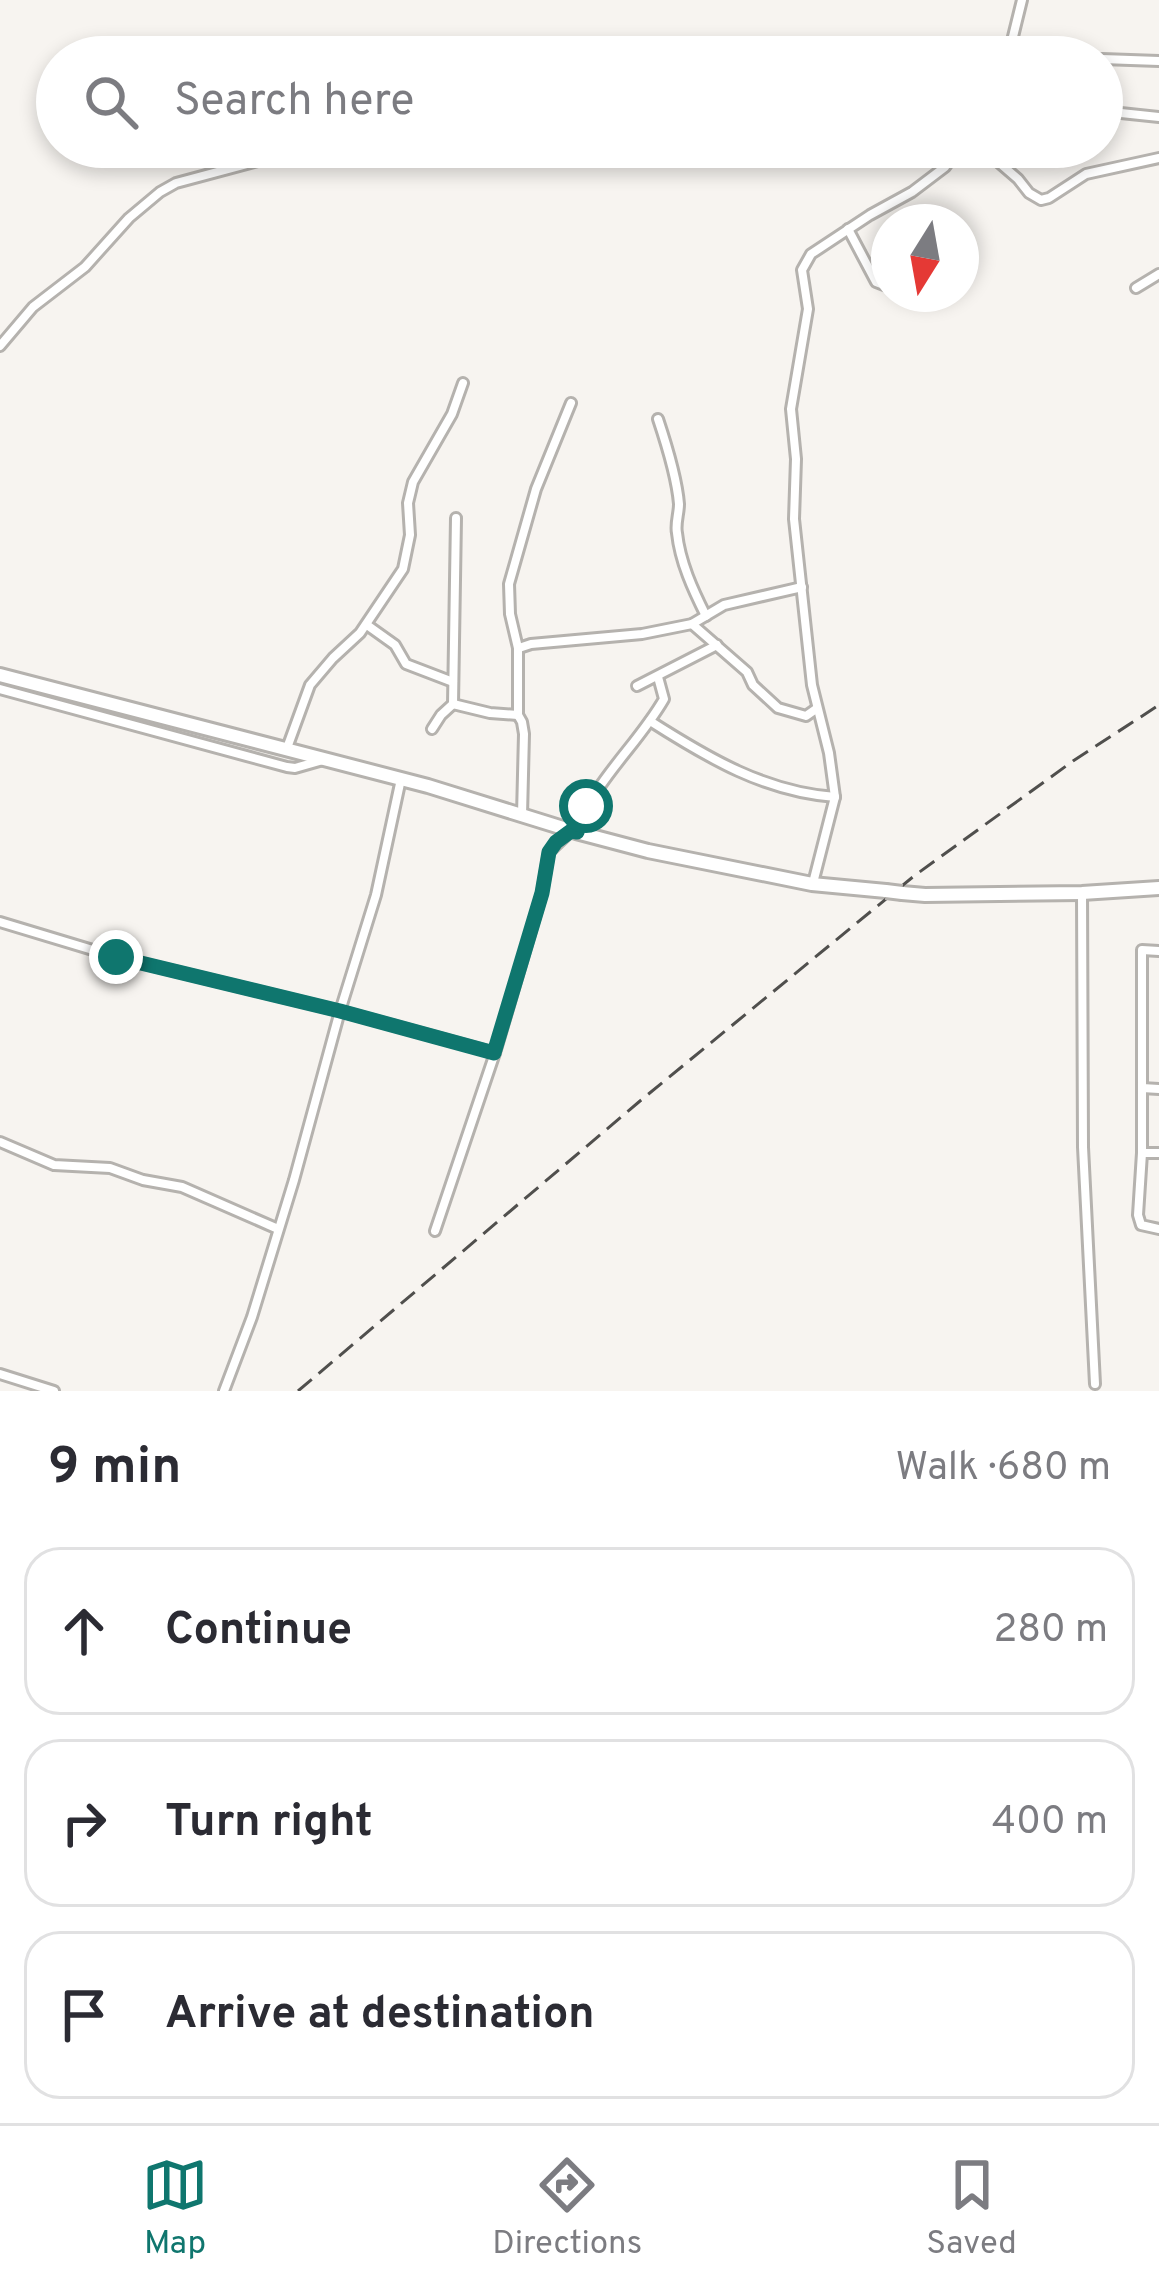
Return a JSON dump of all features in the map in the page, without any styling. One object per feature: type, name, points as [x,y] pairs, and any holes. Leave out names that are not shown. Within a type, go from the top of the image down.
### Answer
[{"type":"main road","points":[[0,675],[401,779],[574,832],[812,884],[902,893],[1159,888]]},
{"type":"street","points":[[1013,36],[1022,0]]},
{"type":"street","points":[[1123,60],[1159,61]]},
{"type":"street","points":[[1123,113],[1159,117]]},
{"type":"street","points":[[1123,166],[1159,158]]},
{"type":"street","points":[[0,346],[33,308],[85,267],[160,192],[231,168]]},
{"type":"street","points":[[812,884],[835,797],[816,709],[794,519],[796,459],[790,410],[808,309],[802,270],[811,254],[912,193],[944,168]]},
{"type":"street","points":[[1005,168],[1041,200],[1086,174],[1113,168]]},
{"type":"street","points":[[848,229],[871,273]]},
{"type":"street","points":[[1136,288],[1159,274]]},
{"type":"street","points":[[287,748],[310,685],[367,625],[403,569],[412,482],[452,414],[463,383]]},
{"type":"street","points":[[522,816],[524,734],[518,715],[518,648],[509,584],[536,489],[571,403]]},
{"type":"street","points":[[658,419],[679,503],[676,530],[692,588],[706,616]]},
{"type":"street","points":[[432,729],[453,704],[456,518]]},
{"type":"street","points":[[518,648],[692,624],[724,605],[802,586]]},
{"type":"street","points":[[692,624],[747,672],[753,685],[778,708],[806,716],[816,709]]},
{"type":"street","points":[[367,625],[394,645],[406,664],[453,682]]},
{"type":"street","points":[[638,686],[717,645]]},
{"type":"street","points":[[435,1231],[494,1053],[542,893],[549,852],[574,832],[603,780],[664,699],[658,677]]},
{"type":"street","points":[[0,689],[287,767],[327,759]]},
{"type":"street","points":[[453,704],[518,715]]},
{"type":"street","points":[[650,721],[712,760],[749,776],[782,789],[835,797]]},
{"type":"street","points":[[224,1391],[252,1317],[376,895],[401,779]]},
{"type":"street","points":[[1082,893],[1083,1147],[1095,1384]]},
{"type":"street","points":[[0,922],[116,957],[494,1053]]},
{"type":"street","points":[[1159,951],[1142,950],[1138,1215],[1141,1225],[1159,1229]]},
{"type":"street","points":[[1142,1022],[1159,1022]]},
{"type":"street","points":[[1142,1088],[1159,1089]]},
{"type":"street","points":[[0,1142],[54,1166],[110,1168],[182,1187],[278,1229]]},
{"type":"street","points":[[1142,1153],[1159,1153]]},
{"type":"street","points":[[0,1374],[54,1391]]},
{"type":"railway","points":[[298,1391],[914,876],[1159,705]]},
{"type":"route","points":[[116,957],[494,1053],[542,893],[549,852],[571,831],[577,832],[586,806]]}]
